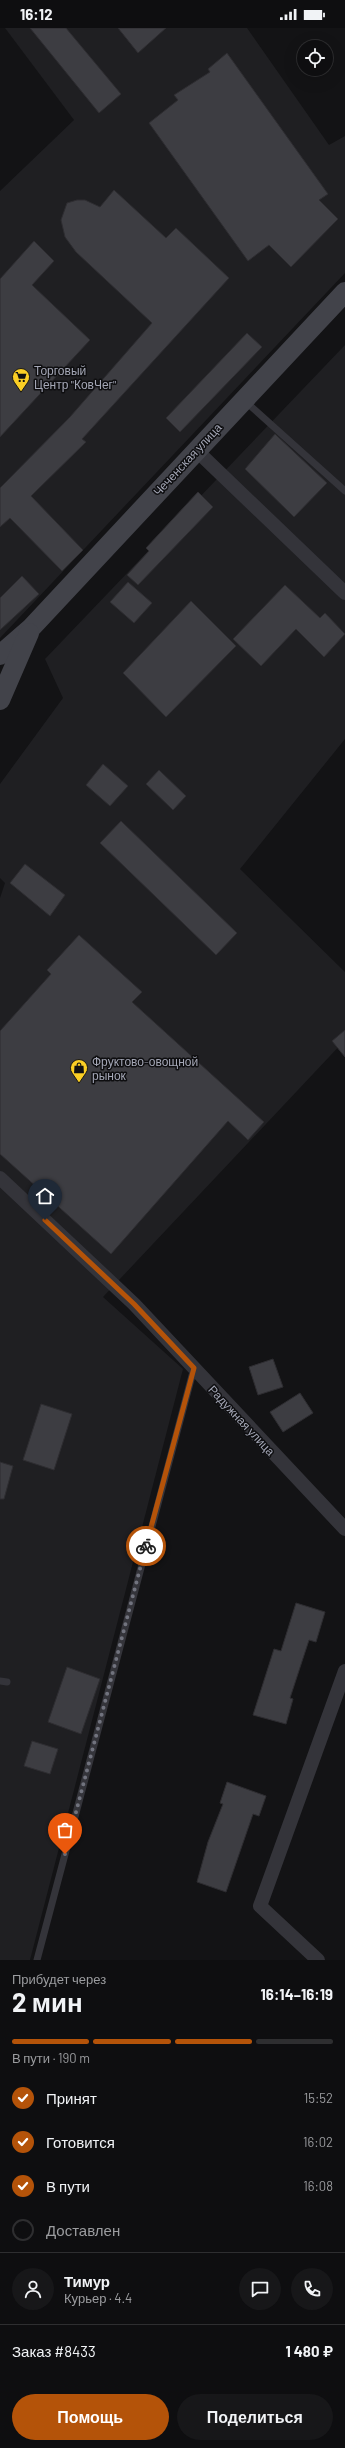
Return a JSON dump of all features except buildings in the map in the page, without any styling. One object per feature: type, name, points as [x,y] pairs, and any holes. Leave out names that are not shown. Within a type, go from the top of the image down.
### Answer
[{"type":"main road","name":"Чеченская улица","points":[[0,655],[31,628],[345,292]]},
{"type":"main road","name":"Чеченская улица","points":[[0,700],[31,628]]},
{"type":"street","points":[[196,450],[345,593]]},
{"type":"street","name":"Радужная улица","points":[[0,1178],[134,1304],[345,1529]]},
{"type":"street","points":[[318,1960],[260,1906],[345,1671]]},
{"type":"lane","points":[[243,400],[345,491]]},
{"type":"lane","points":[[37,1960],[194,1368]]},
{"type":"shaded area","points":[[5,28],[247,28],[329,145],[345,136],[345,273],[0,638],[0,191],[74,120]]},
{"type":"shaded area","points":[[345,345],[345,739],[240,869],[345,972],[345,1040],[103,1297],[183,1369],[30,1960],[0,1960],[0,898],[5,883],[0,878],[0,784],[63,698],[45,659]]},
{"type":"way so far","points":[[65,1854],[146,1546]]},
{"type":"place","name":"Торговый Центр \"КовЧег\"","points":[[21,392]]},
{"type":"place","name":"Фруктово-овощной рынок","points":[[79,1083]]},
{"type":"route","points":[[45,1220],[134,1304],[194,1368],[146,1546]]}]
